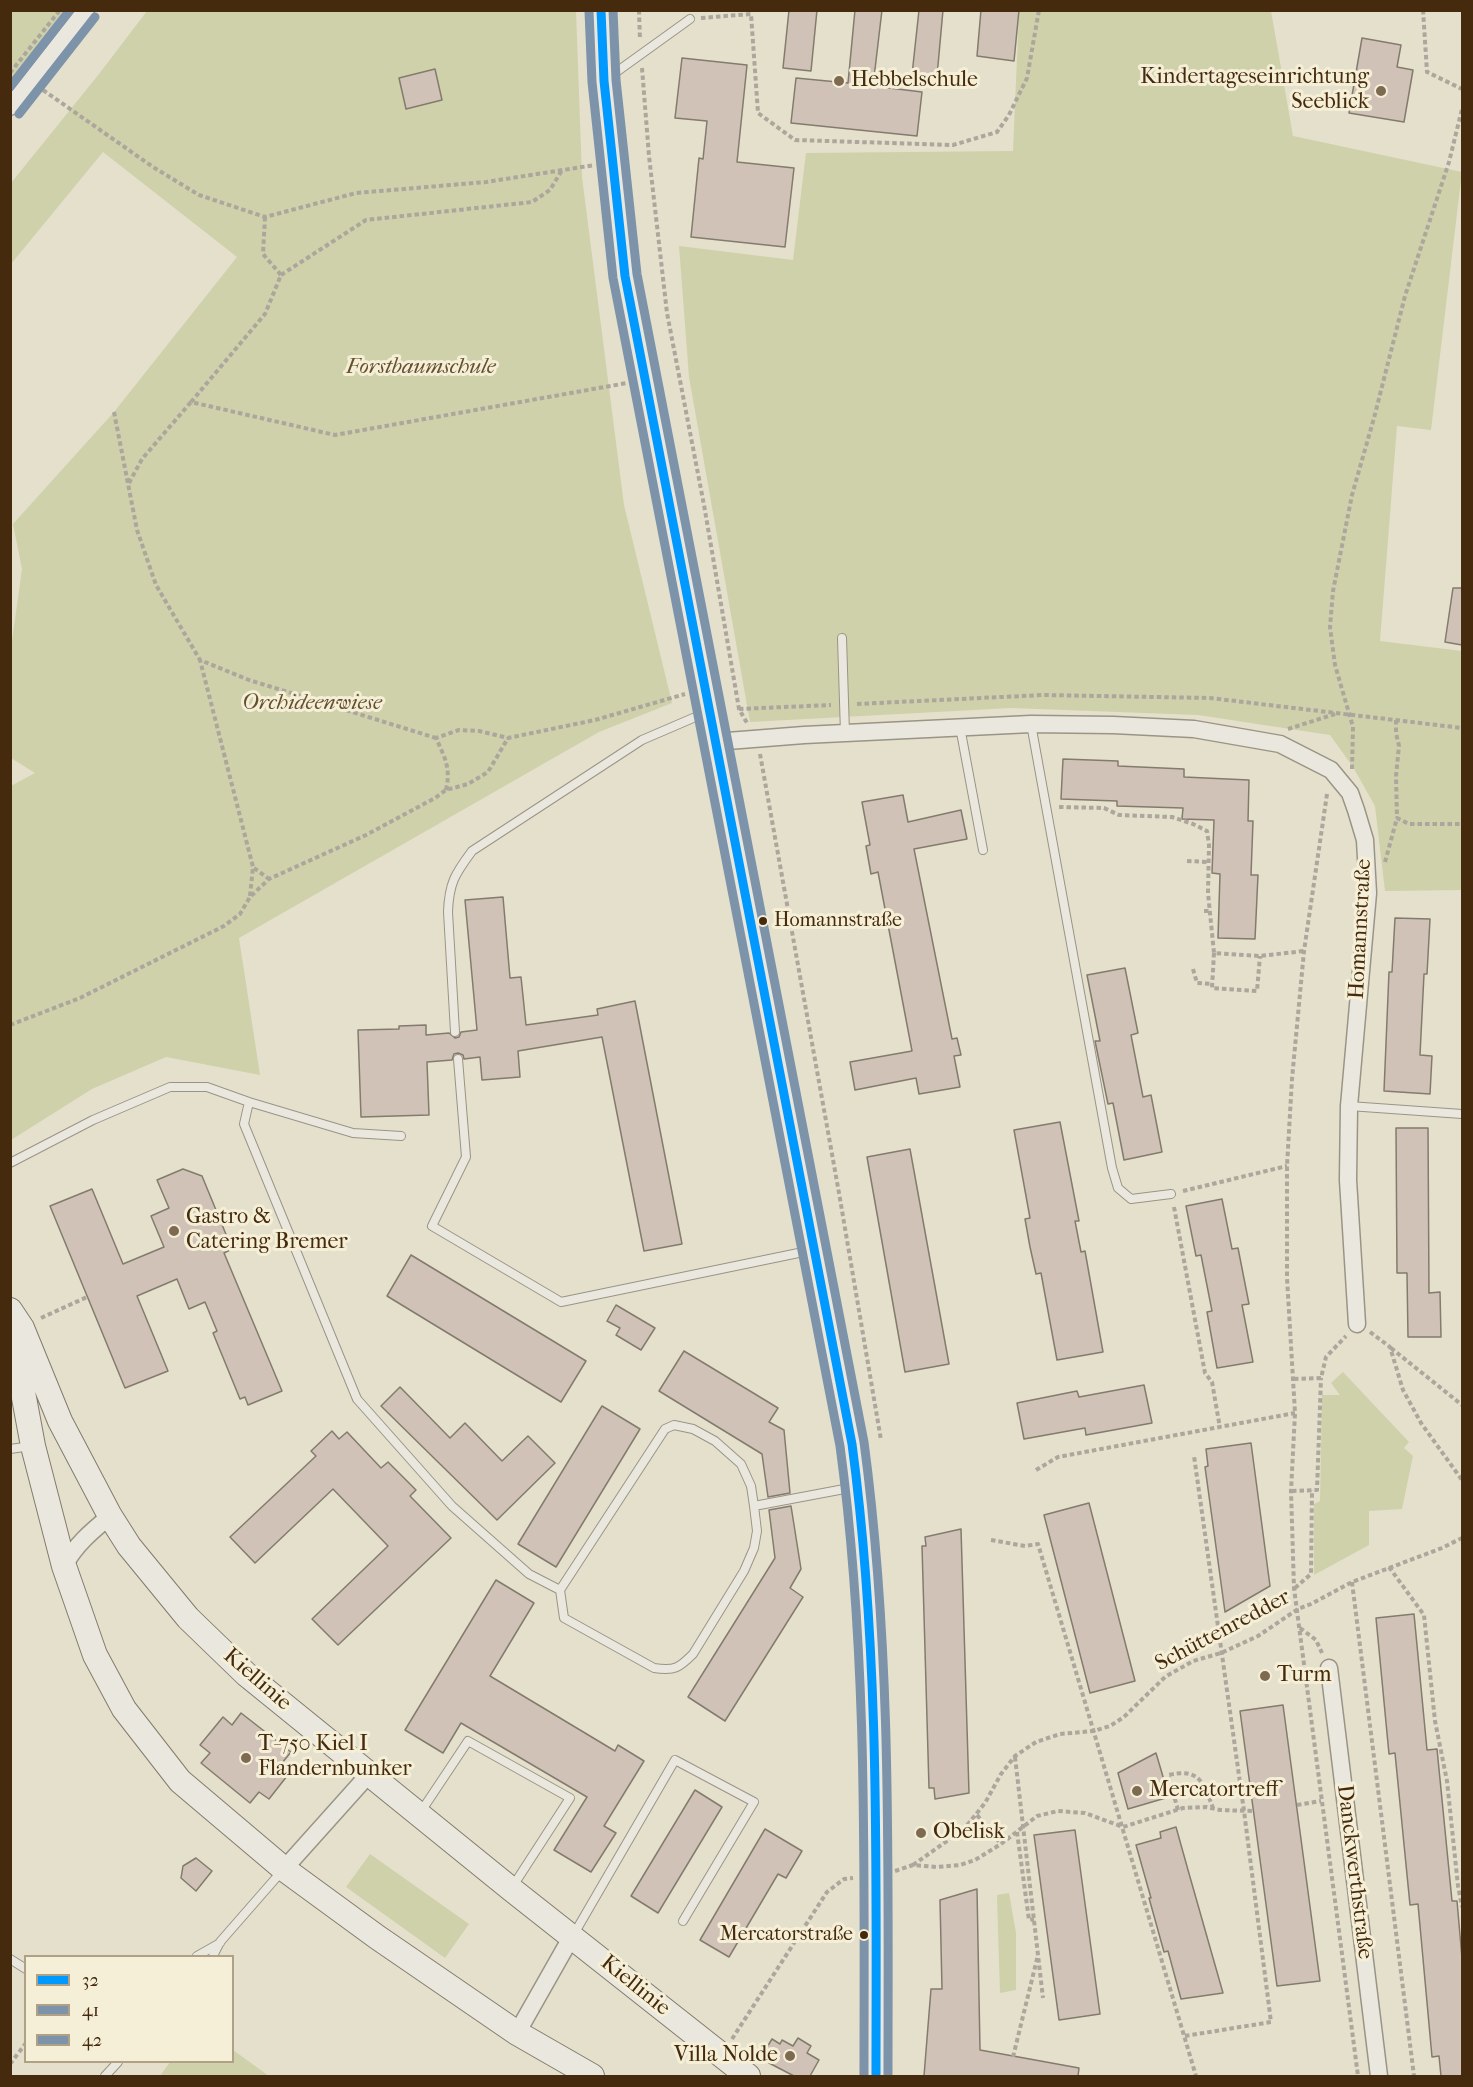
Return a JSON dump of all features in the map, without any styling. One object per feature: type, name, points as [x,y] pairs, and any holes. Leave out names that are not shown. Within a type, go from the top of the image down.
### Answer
[{"type":"street","points":[[10,107],[86,10]]},
{"type":"street","points":[[601,10],[604,81],[625,276],[859,1486],[869,1591],[873,1701],[876,2076]]},
{"type":"street","name":"Homannstraße","points":[[715,742],[1031,724],[1194,729],[1280,744],[1331,770],[1350,793],[1365,840],[1368,893],[1349,1106],[1348,1180],[1357,1324]]},
{"type":"street","points":[[14,1320],[22,1447],[95,1655],[124,1709],[180,1781],[284,1869],[377,1938],[517,2033],[592,2076]]},
{"type":"street","name":"Kiellinie","points":[[14,1320],[60,1421],[110,1516],[129,1546],[188,1618],[247,1675],[511,1889],[748,2076]]},
{"type":"street","points":[[64,1566],[71,1553],[89,1533],[110,1516]]},
{"type":"street","name":"Danckwerthstraße","points":[[1329,1668],[1379,2076]]},
{"type":"street","points":[[284,1869],[370,1773]]},
{"type":"street","points":[[517,2033],[572,1936]]},
{"type":"lane","points":[[604,81],[690,19]]},
{"type":"lane","points":[[842,638],[845,733]]},
{"type":"lane","points":[[455,1032],[448,922],[449,892],[455,875],[472,851],[706,699]]},
{"type":"lane","points":[[1031,724],[1112,1168],[1118,1188],[1131,1199],[1171,1194]]},
{"type":"lane","points":[[960,727],[983,850]]},
{"type":"lane","points":[[458,1059],[466,1157],[432,1226],[561,1302],[815,1250]]},
{"type":"lane","points":[[10,1163],[93,1120],[170,1087],[207,1087],[353,1133],[401,1136]]},
{"type":"lane","points":[[249,1102],[244,1124],[357,1399],[452,1506],[529,1574],[560,1590]]},
{"type":"lane","points":[[1349,1106],[1462,1114]]},
{"type":"lane","points":[[674,1425],[693,1429],[715,1441],[741,1464],[751,1486],[757,1530],[754,1548],[744,1571],[693,1653],[682,1664],[670,1671],[641,1663],[564,1618],[560,1590],[665,1429],[674,1425]]},
{"type":"lane","points":[[754,1506],[859,1486]]},
{"type":"lane","points":[[419,1814],[468,1741],[570,1798],[511,1889]]},
{"type":"lane","points":[[572,1936],[675,1760],[754,1802],[683,1922]]},
{"type":"lane","points":[[214,1955],[220,1942],[284,1869]]},
{"type":"lane","points":[[199,1955],[220,1942]]},
{"type":"lane","points":[[10,1959],[24,1968]]},
{"type":"lane","points":[[105,2076],[116,2063]]},
{"type":"path","points":[[10,73],[60,10]]},
{"type":"path","points":[[639,10],[648,156],[667,313],[704,505],[739,709],[757,739],[881,1440]]},
{"type":"path","points":[[690,19],[751,14],[758,113],[795,140],[953,145],[997,132],[1009,115],[1027,78],[1039,10]]},
{"type":"path","points":[[1415,10],[1423,11],[1427,72],[1462,89]]},
{"type":"path","points":[[30,81],[153,167],[200,195],[265,217],[356,193],[486,182],[588,166]]},
{"type":"path","points":[[1350,793],[1354,742],[1351,714],[1334,656],[1330,627],[1333,591],[1352,495],[1405,296],[1442,184],[1462,109]]},
{"type":"path","points":[[129,483],[142,459],[265,314],[281,275],[366,220],[532,202],[549,190],[562,170]]},
{"type":"path","points":[[265,217],[262,254],[281,275]]},
{"type":"path","points":[[191,402],[335,435],[646,380]]},
{"type":"path","points":[[114,411],[136,530],[156,585],[200,660],[253,867],[250,897]]},
{"type":"path","points":[[200,660],[249,680],[436,738],[459,730],[480,731],[508,738],[706,699]]},
{"type":"path","points":[[739,709],[1043,695],[1187,697],[1462,728]]},
{"type":"path","points":[[1286,730],[1338,713]]},
{"type":"path","points":[[1368,893],[1382,877],[1397,818],[1396,776],[1399,746],[1395,733],[1396,720]]},
{"type":"path","points":[[436,738],[450,774],[446,790]]},
{"type":"path","points":[[10,1025],[80,998],[225,926],[240,914],[250,897],[269,879],[366,836],[446,790],[468,784],[488,772],[508,738]]},
{"type":"path","points":[[1331,770],[1304,951],[1292,1079],[1287,1166],[1287,1278],[1295,1413],[1291,1491],[1294,1588],[1358,2076]]},
{"type":"path","points":[[1046,807],[1104,808],[1119,815],[1172,817],[1207,831],[1208,893],[1214,953],[1212,988],[1257,991],[1260,956]]},
{"type":"path","points":[[1397,818],[1409,824],[1462,824]]},
{"type":"path","points":[[1187,861],[1209,862]]},
{"type":"path","points":[[253,867],[269,879]]},
{"type":"path","points":[[1204,910],[1211,911]]},
{"type":"path","points":[[1214,953],[1260,956],[1304,951]]},
{"type":"path","points":[[1193,969],[1197,983],[1212,984]]},
{"type":"path","points":[[1220,1428],[1212,1382],[1205,1373],[1171,1194],[1287,1166]]},
{"type":"path","points":[[14,1320],[87,1297]]},
{"type":"path","points":[[1291,1491],[1317,1490],[1321,1378],[1326,1358],[1357,1324],[1383,1340],[1462,1405]]},
{"type":"path","points":[[1390,1347],[1403,1390],[1421,1422],[1462,1480]]},
{"type":"path","points":[[1294,1379],[1321,1378]]},
{"type":"path","points":[[1036,1470],[1058,1457],[1295,1413]]},
{"type":"path","points":[[1185,2036],[1271,2022],[1194,1456]]},
{"type":"path","points":[[1294,1588],[1311,1574],[1311,1490]]},
{"type":"path","name":"Schüttenredder","points":[[1001,1844],[975,1860],[960,1865],[937,1867],[913,1865],[964,1829],[977,1815],[1000,1774],[1015,1756],[1036,1742],[1060,1734],[1094,1731],[1110,1725],[1124,1717],[1164,1677],[1193,1661],[1221,1653],[1258,1636],[1298,1610],[1352,1582],[1442,1548],[1462,1538]]},
{"type":"path","points":[[991,1540],[1025,1546],[1038,1544],[1196,2076]]},
{"type":"path","points":[[1389,1567],[1424,1615],[1434,1710],[1447,1781],[1462,1907]]},
{"type":"path","points":[[1352,1582],[1414,2076]]},
{"type":"path","points":[[1300,1627],[1316,1640],[1329,1668]]},
{"type":"path","points":[[1015,1756],[1044,1998]]},
{"type":"path","points":[[1178,1810],[1168,1775],[1188,1772],[1197,1777],[1205,1787],[1213,1808]]},
{"type":"path","points":[[1297,1804],[1321,1801]]},
{"type":"path","points":[[977,1815],[1001,1844],[1037,1816],[1058,1811],[1085,1813],[1123,1827],[1183,1808],[1253,1811]]},
{"type":"path","points":[[1017,1833],[1029,1920],[1034,1919]]},
{"type":"path","points":[[731,2040],[827,1892],[844,1879]]},
{"type":"path","points":[[1013,2057],[1038,1951]]},
{"type":"path","points":[[10,2064],[24,2046]]},
{"type":"green space","points":[[10,11],[71,11],[11,88]]},
{"type":"green space","points":[[147,11],[576,11],[582,177],[624,505],[672,703],[599,732],[239,938],[260,1075],[166,1057],[92,1089],[11,1140],[11,786],[35,773],[11,758],[11,648],[22,569],[13,524],[114,412],[237,257],[103,152],[11,264],[11,183]]},
{"type":"green space","points":[[1019,11],[1271,11],[1293,136],[1462,172],[1431,430],[1397,426],[1380,641],[1462,651],[1462,890],[1385,891],[1375,806],[1353,767],[1330,735],[1198,715],[1011,708],[750,722],[689,377],[679,246],[793,260],[806,153],[1013,151]]},
{"type":"green space","points":[[1343,1372],[1409,1442],[1404,1448],[1413,1456],[1402,1509],[1369,1511],[1369,1545],[1314,1575],[1314,1504],[1320,1501],[1322,1395],[1340,1395],[1331,1383]]},
{"type":"green space","points":[[370,1854],[469,1924],[445,1958],[346,1887]]},
{"type":"green space","points":[[1009,1893],[1016,1933],[1016,1990],[1000,1993],[997,1895]]},
{"type":"green space","points":[[234,2051],[269,2076],[160,2076],[169,2063],[234,2063]]},
{"type":"building","points":[[789,10],[817,10],[811,71],[783,68]]},
{"type":"building","points":[[855,10],[882,10],[873,86],[922,92],[917,136],[791,123],[796,78],[848,83]]},
{"type":"building","points":[[919,10],[943,10],[936,87],[911,84]]},
{"type":"building","points":[[981,10],[1019,10],[1014,61],[977,56]]},
{"type":"building","name":"Kindertageseinrichtung Seeblick","points":[[1362,38],[1401,45],[1397,67],[1413,70],[1404,122],[1349,113]]},
{"type":"building","points":[[682,58],[747,65],[737,162],[794,168],[785,247],[691,237],[699,158],[703,159],[707,121],[675,118]]},
{"type":"building","points":[[435,69],[442,100],[406,109],[399,78]]},
{"type":"building","points":[[1453,588],[1462,588],[1462,645],[1445,642]]},
{"type":"building","points":[[1063,759],[1118,761],[1118,766],[1184,769],[1184,777],[1249,780],[1248,821],[1253,821],[1251,875],[1258,875],[1255,939],[1218,938],[1220,874],[1212,873],[1214,820],[1182,819],[1183,808],[1117,806],[1117,801],[1061,799]]},
{"type":"building","points":[[903,795],[908,822],[961,810],[967,839],[914,849],[952,1039],[957,1038],[961,1055],[954,1056],[960,1087],[919,1094],[916,1078],[855,1090],[850,1062],[912,1051],[878,872],[871,874],[866,846],[870,845],[862,802]]},
{"type":"building","points":[[503,897],[510,978],[521,977],[526,1025],[598,1015],[597,1009],[635,1001],[682,1244],[644,1251],[602,1037],[518,1051],[520,1077],[482,1080],[480,1057],[464,1059],[463,1055],[458,1053],[454,1054],[452,1060],[427,1062],[429,1115],[361,1117],[358,1030],[399,1029],[399,1026],[426,1025],[426,1035],[449,1033],[455,1038],[459,1037],[461,1032],[477,1030],[465,900]]},
{"type":"building","points":[[1395,918],[1430,919],[1427,974],[1424,974],[1420,1055],[1432,1056],[1430,1094],[1384,1091],[1389,972],[1392,972]]},
{"type":"building","points":[[1125,968],[1138,1033],[1131,1035],[1143,1097],[1151,1095],[1162,1152],[1124,1160],[1113,1103],[1108,1104],[1095,1041],[1100,1041],[1087,975]]},
{"type":"building","points":[[1060,1122],[1079,1221],[1075,1221],[1081,1252],[1085,1251],[1103,1352],[1057,1360],[1041,1273],[1036,1274],[1030,1247],[1025,1219],[1030,1218],[1014,1130]]},
{"type":"building","points":[[1396,1128],[1428,1128],[1429,1293],[1440,1292],[1441,1337],[1408,1337],[1407,1273],[1397,1273]]},
{"type":"building","points":[[910,1149],[949,1364],[905,1372],[867,1157]]},
{"type":"building","points":[[183,1169],[202,1176],[232,1249],[224,1253],[282,1391],[248,1405],[245,1397],[240,1399],[213,1333],[217,1331],[205,1302],[189,1309],[177,1279],[137,1296],[168,1371],[125,1388],[50,1206],[92,1189],[123,1264],[164,1247],[151,1216],[169,1208],[157,1180]]},
{"type":"building","points":[[1222,1199],[1232,1249],[1238,1248],[1249,1304],[1242,1305],[1253,1362],[1217,1368],[1207,1312],[1212,1311],[1201,1255],[1196,1256],[1186,1206]]},
{"type":"building","points":[[411,1255],[586,1361],[561,1402],[387,1296]]},
{"type":"building","points":[[616,1305],[655,1328],[641,1350],[616,1335],[620,1328],[607,1321]]},
{"type":"building","points":[[684,1351],[778,1408],[769,1422],[784,1430],[790,1493],[768,1497],[762,1454],[659,1391]]},
{"type":"building","points":[[1144,1385],[1152,1423],[1086,1435],[1085,1428],[1024,1439],[1017,1403],[1077,1391],[1079,1397]]},
{"type":"building","points":[[400,1387],[450,1438],[465,1423],[502,1461],[528,1436],[555,1463],[497,1520],[381,1406]]},
{"type":"building","points":[[602,1406],[640,1429],[556,1567],[518,1544]]},
{"type":"building","points":[[332,1431],[339,1439],[347,1432],[381,1468],[388,1462],[416,1490],[410,1496],[451,1538],[338,1645],[312,1619],[388,1546],[333,1489],[255,1563],[230,1537],[316,1456],[311,1451]]},
{"type":"building","points":[[1251,1443],[1270,1586],[1225,1612],[1205,1467],[1208,1466],[1206,1449]]},
{"type":"building","points":[[1089,1503],[1135,1681],[1090,1693],[1044,1515]]},
{"type":"building","points":[[791,1506],[801,1569],[790,1588],[803,1597],[725,1721],[688,1697],[775,1558],[769,1510]]},
{"type":"building","points":[[961,1529],[969,1793],[935,1799],[934,1788],[929,1788],[922,1546],[926,1546],[925,1537]]},
{"type":"building","points":[[496,1580],[534,1603],[490,1676],[615,1751],[618,1745],[644,1761],[604,1826],[616,1833],[591,1872],[554,1850],[587,1797],[461,1723],[443,1753],[405,1730]]},
{"type":"building","points":[[1414,1614],[1427,1750],[1437,1749],[1452,1901],[1457,1901],[1462,1958],[1462,2076],[1441,2076],[1439,2056],[1432,2057],[1418,1904],[1410,1905],[1395,1753],[1389,1754],[1376,1618]]},
{"type":"building","points":[[1283,1705],[1320,1981],[1277,1986],[1240,1711]]},
{"type":"building","name":"T-750 Kiel I Flandernbunker","points":[[241,1713],[291,1752],[282,1763],[291,1771],[269,1799],[259,1792],[250,1803],[201,1763],[210,1753],[200,1745],[223,1717],[232,1725]]},
{"type":"building","points":[[1156,1753],[1169,1797],[1128,1809],[1118,1773]]},
{"type":"building","points":[[695,1790],[722,1807],[658,1913],[631,1896]]},
{"type":"building","points":[[1176,1827],[1223,1993],[1181,1999],[1168,1951],[1164,1952],[1136,1845],[1161,1838],[1160,1832]]},
{"type":"building","points":[[765,1829],[802,1851],[786,1878],[778,1874],[729,1957],[700,1940]]},
{"type":"building","points":[[1075,1830],[1100,2014],[1059,2020],[1034,1835]]},
{"type":"building","points":[[196,1858],[212,1871],[196,1891],[181,1878],[183,1866]]},
{"type":"building","points":[[977,1889],[980,2050],[1079,2068],[1078,2076],[924,2076],[931,1989],[942,1989],[940,1900]]},
{"type":"building","name":"Villa Nolde","points":[[798,2038],[811,2046],[807,2053],[819,2060],[810,2076],[794,2076],[769,2063],[771,2059],[763,2054],[772,2039],[780,2044],[782,2040],[793,2046]]},
{"type":"transit line","name":"42","points":[[10,87],[70,10]]},
{"type":"transit line","name":"32","points":[[601,10],[604,81],[625,276],[852,1444],[868,1601],[872,1680],[876,1839],[876,2076]]},
{"type":"transit line","name":"42","points":[[613,10],[616,80],[637,274],[864,1442],[880,1600],[884,1679],[888,1838],[888,2076]]},
{"type":"transit line","name":"41","points":[[589,11],[592,82],[613,278],[840,1446],[856,1603],[860,1681],[864,1839],[864,2076]]},
{"type":"transit line","name":"41","points":[[19,114],[95,17]]},
{"type":"place","name":"Hebbelschule","points":[[839,81]]},
{"type":"place","name":"Kindertageseinrichtung Seeblick","points":[[1381,91]]},
{"type":"place","name":"Homannstraße","points":[[763,921]]},
{"type":"place","name":"Gastro & Catering Bremer","points":[[174,1231]]},
{"type":"place","name":"Turm","points":[[1265,1676]]},
{"type":"place","name":"T-750 Kiel I Flandernbunker","points":[[246,1758]]},
{"type":"place","name":"Mercatortreff","points":[[1137,1791]]},
{"type":"place","name":"Obelisk","points":[[921,1833]]},
{"type":"place","name":"Mercatorstraße","points":[[864,1935]]},
{"type":"place","name":"Villa Nolde","points":[[790,2056]]},
{"type":"park label","name":"Forstbaumschule","points":[[421,368]]},
{"type":"park label","name":"Orchideenwiese","points":[[312,704]]}]
